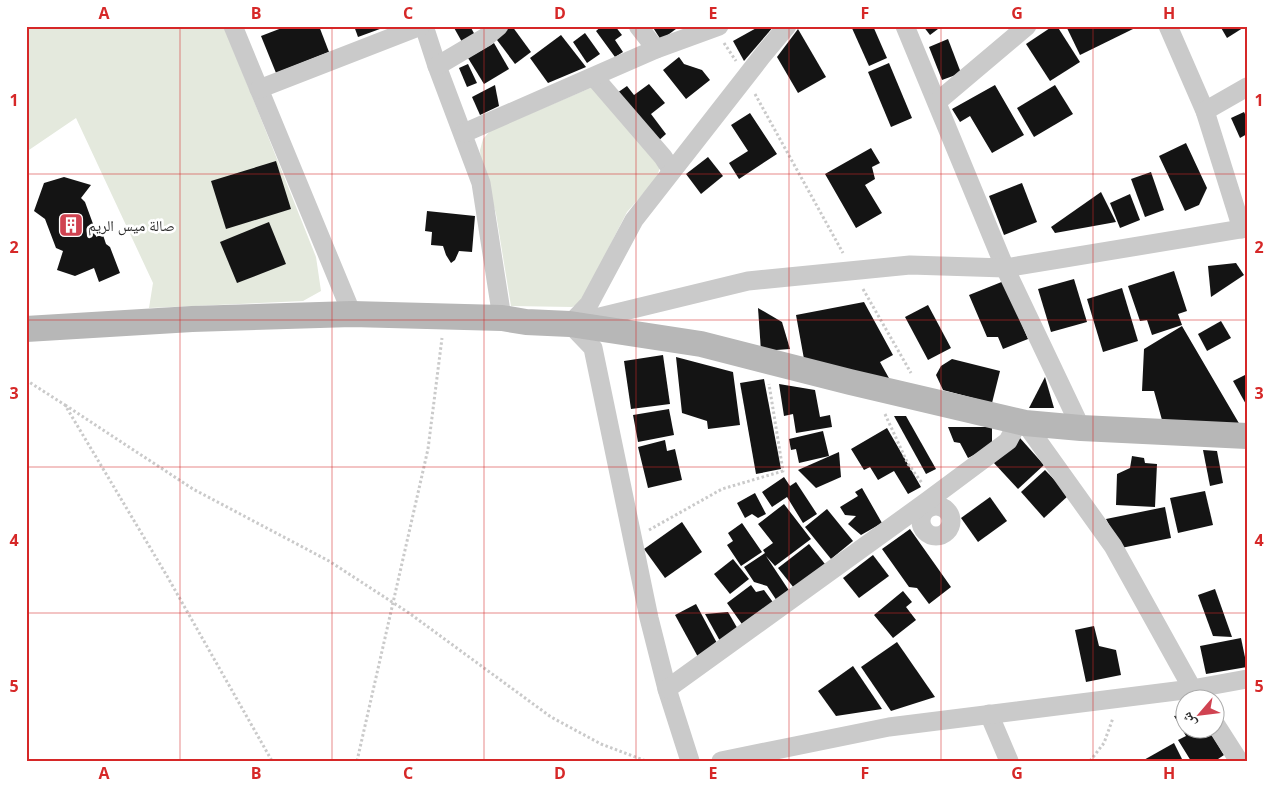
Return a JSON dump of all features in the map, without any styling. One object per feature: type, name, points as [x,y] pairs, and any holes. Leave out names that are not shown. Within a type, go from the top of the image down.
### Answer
[{"type":"street","points":[[233,26],[352,314]]},
{"type":"street","points":[[259,90],[423,26],[481,183],[502,318]]},
{"type":"street","points":[[437,66],[486,37],[499,26]]},
{"type":"street","points":[[638,26],[656,49]]},
{"type":"street","points":[[570,324],[589,304],[634,220],[745,76],[787,26]]},
{"type":"street","points":[[905,26],[1005,268],[1081,428]]},
{"type":"street","points":[[937,102],[1028,26]]},
{"type":"street","points":[[570,324],[748,281],[910,265],[1005,268],[1245,229],[1205,111],[1168,26]]},
{"type":"street","points":[[464,133],[656,49],[716,27]]},
{"type":"street","points":[[594,77],[663,157],[672,171]]},
{"type":"street","points":[[1205,111],[1247,87]]},
{"type":"street","points":[[26,328],[192,319],[352,314],[502,318],[570,324],[701,344],[1021,422],[1081,428],[1247,436]]},
{"type":"street","points":[[570,324],[593,348],[649,618],[667,689],[690,761]]},
{"type":"street","points":[[667,689],[930,502],[1008,441],[1021,422]]},
{"type":"street","points":[[1021,422],[1113,546],[1193,690]]},
{"type":"street","points":[[1209,690],[1247,679]]},
{"type":"street","points":[[721,761],[889,727],[1121,698],[1176,695]]},
{"type":"street","points":[[989,714],[1009,761]]},
{"type":"street","points":[[1226,740],[1239,761]]},
{"type":"path","points":[[716,27],[926,400]]},
{"type":"path","points":[[357,761],[428,449],[445,317]]},
{"type":"path","points":[[633,539],[722,489],[783,471],[766,360]]},
{"type":"path","points":[[26,380],[192,489],[328,561],[463,651],[552,717],[600,744],[646,761]]},
{"type":"path","points":[[873,387],[908,464],[930,502]]},
{"type":"path","points":[[64,405],[167,576],[272,761]]},
{"type":"path","points":[[1090,761],[1104,743],[1121,698]]},
{"type":"shaded area","points":[[26,26],[224,26],[316,257],[321,291],[303,301],[149,308],[153,283],[76,118],[26,152]]},
{"type":"shaded area","points":[[595,86],[660,166],[657,178],[627,212],[589,293],[582,303],[572,307],[511,306],[496,214],[481,162],[480,150],[483,139],[490,131]]},
{"type":"building","points":[[287,26],[319,26],[329,52],[276,73],[261,36]]},
{"type":"building","points":[[354,26],[388,26],[358,37]]},
{"type":"building","points":[[453,26],[470,26],[475,35],[462,42]]},
{"type":"building","points":[[507,26],[512,26],[531,52],[515,64],[494,36]]},
{"type":"building","points":[[602,26],[615,26],[622,35],[615,40],[623,52],[615,57],[596,31]]},
{"type":"building","points":[[652,26],[680,26],[661,40]]},
{"type":"building","points":[[760,26],[774,26],[744,61],[733,41]]},
{"type":"building","points":[[851,26],[873,26],[887,58],[869,66]]},
{"type":"building","points":[[923,26],[942,26],[930,35]]},
{"type":"building","points":[[1053,26],[1057,26],[1080,62],[1050,81],[1026,44]]},
{"type":"building","points":[[1066,26],[1132,26],[1133,29],[1080,55]]},
{"type":"building","points":[[1220,26],[1246,26],[1227,38]]},
{"type":"building","points":[[798,29],[826,77],[798,93],[777,57]]},
{"type":"building","points":[[585,33],[600,54],[587,63],[573,42]]},
{"type":"building","points":[[561,35],[586,67],[548,83],[530,58]]},
{"type":"building","points":[[948,39],[961,73],[942,80],[929,47]]},
{"type":"building","points":[[494,43],[509,69],[484,84],[468,58]]},
{"type":"building","points":[[679,57],[684,64],[702,70],[710,80],[686,99],[663,70]]},
{"type":"building","points":[[889,63],[912,118],[891,127],[868,72]]},
{"type":"building","points":[[468,64],[477,83],[467,87],[459,68]]},
{"type":"building","points":[[649,84],[665,103],[651,114],[666,134],[657,142],[617,93],[627,86],[634,95]]},
{"type":"building","points":[[495,85],[499,106],[480,115],[472,97]]},
{"type":"building","points":[[995,85],[1024,135],[992,153],[970,116],[960,122],[952,109]]},
{"type":"building","points":[[1055,85],[1073,114],[1034,137],[1017,108]]},
{"type":"building","points":[[1244,112],[1247,118],[1247,134],[1240,138],[1231,118]]},
{"type":"building","points":[[750,113],[777,154],[739,179],[729,163],[748,151],[731,125]]},
{"type":"building","points":[[1186,143],[1207,188],[1199,205],[1185,211],[1159,156]]},
{"type":"building","points":[[871,148],[880,163],[872,167],[875,179],[865,185],[882,213],[856,228],[825,174]]},
{"type":"building","points":[[708,157],[723,176],[701,194],[686,174]]},
{"type":"building","points":[[276,161],[291,209],[226,229],[211,181]]},
{"type":"building","points":[[1151,172],[1164,210],[1145,217],[1131,179]]},
{"type":"building","name":"صالة ميس الريم","points":[[64,177],[91,185],[81,198],[85,202],[96,237],[102,232],[120,273],[99,282],[94,268],[75,276],[57,270],[63,251],[56,248],[45,219],[34,211],[44,183]]},
{"type":"building","points":[[1022,183],[1037,222],[1004,235],[989,196]]},
{"type":"building","points":[[1101,192],[1116,222],[1055,233],[1051,227]]},
{"type":"building","points":[[1130,194],[1140,220],[1120,228],[1110,203]]},
{"type":"building","points":[[427,211],[475,216],[472,252],[459,251],[455,260],[451,263],[443,246],[431,245],[432,232],[425,231]]},
{"type":"building","points":[[269,222],[286,264],[237,283],[220,242]]},
{"type":"building","points":[[1236,263],[1244,275],[1211,297],[1208,266]]},
{"type":"building","points":[[1174,271],[1187,311],[1178,314],[1182,325],[1152,335],[1147,320],[1140,321],[1128,286]]},
{"type":"building","points":[[1074,279],[1087,322],[1051,332],[1038,289]]},
{"type":"building","points":[[1004,281],[1028,339],[1003,349],[998,337],[987,337],[969,295]]},
{"type":"building","points":[[1122,288],[1138,341],[1103,352],[1087,299]]},
{"type":"building","points":[[864,302],[893,355],[880,362],[890,380],[804,359],[796,315]]},
{"type":"building","points":[[928,305],[951,348],[928,360],[905,317]]},
{"type":"building","points":[[758,308],[782,322],[790,349],[761,351]]},
{"type":"building","points":[[1221,321],[1231,338],[1207,351],[1198,334]]},
{"type":"building","points":[[1182,326],[1240,425],[1162,420],[1154,391],[1142,391],[1144,349]]},
{"type":"building","points":[[663,355],[670,404],[631,409],[624,361]]},
{"type":"building","points":[[676,357],[733,372],[740,425],[708,429],[707,421],[682,413]]},
{"type":"building","points":[[952,359],[1000,371],[992,403],[943,390],[936,375],[941,366]]},
{"type":"building","points":[[1247,374],[1247,406],[1233,381]]},
{"type":"building","points":[[1045,377],[1054,408],[1029,408]]},
{"type":"building","points":[[764,379],[781,469],[756,474],[740,383]]},
{"type":"building","points":[[779,384],[815,390],[820,417],[830,415],[832,427],[796,433],[793,414],[784,416]]},
{"type":"building","points":[[669,409],[674,435],[638,442],[633,415]]},
{"type":"building","points":[[894,416],[906,416],[936,469],[926,474]]},
{"type":"building","points":[[948,427],[992,427],[992,446],[968,458],[960,443],[954,442]]},
{"type":"building","points":[[887,428],[921,487],[908,494],[894,471],[878,480],[870,467],[864,470],[851,449]]},
{"type":"building","points":[[823,431],[829,456],[799,463],[796,449],[791,450],[789,439]]},
{"type":"building","points":[[1020,438],[1044,465],[1018,489],[993,462]]},
{"type":"building","points":[[665,440],[667,451],[675,449],[682,480],[648,488],[638,447]]},
{"type":"building","points":[[1203,450],[1217,451],[1223,483],[1210,486]]},
{"type":"building","points":[[839,452],[841,477],[816,488],[798,470]]},
{"type":"building","points":[[1132,456],[1144,458],[1145,463],[1157,464],[1155,507],[1116,505],[1117,474],[1130,468]]},
{"type":"building","points":[[1045,470],[1069,495],[1044,518],[1021,492]]},
{"type":"building","points":[[784,477],[790,486],[796,482],[817,514],[803,523],[787,497],[772,507],[762,492]]},
{"type":"building","points":[[862,488],[882,523],[861,535],[848,524],[856,516],[845,515],[840,507],[858,496],[855,492]]},
{"type":"building","points":[[1205,491],[1213,525],[1178,533],[1170,498]]},
{"type":"building","points":[[755,493],[766,514],[758,518],[752,514],[745,518],[737,503]]},
{"type":"building","points":[[990,497],[1007,521],[978,542],[961,518]]},
{"type":"building","points":[[784,504],[811,539],[775,566],[766,556],[790,592],[777,601],[767,586],[754,582],[744,567],[765,553],[763,550],[773,543],[758,524]]},
{"type":"building","points":[[1165,507],[1171,538],[1121,548],[1106,519]]},
{"type":"building","points":[[827,509],[853,541],[831,559],[805,527]]},
{"type":"building","points":[[682,522],[702,552],[665,578],[644,549]]},
{"type":"building","points":[[742,523],[762,552],[741,566],[727,545],[733,541],[728,533]]},
{"type":"building","points":[[910,529],[951,587],[929,604],[917,588],[909,587],[882,549]]},
{"type":"building","points":[[809,544],[825,564],[794,588],[778,568]]},
{"type":"building","points":[[873,555],[889,576],[859,598],[843,578]]},
{"type":"building","points":[[733,559],[749,579],[730,594],[714,574]]},
{"type":"building","points":[[751,585],[756,592],[764,590],[775,605],[744,627],[727,603]]},
{"type":"building","points":[[1215,589],[1232,637],[1213,636],[1198,595]]},
{"type":"building","points":[[903,591],[912,602],[906,607],[916,620],[893,638],[874,615]]},
{"type":"building","points":[[696,604],[718,645],[698,657],[675,615]]},
{"type":"building","points":[[728,612],[739,631],[720,641],[705,614]]},
{"type":"building","points":[[1094,626],[1099,646],[1116,650],[1121,675],[1086,682],[1075,630]]},
{"type":"building","points":[[1241,638],[1247,667],[1206,674],[1200,646]]},
{"type":"building","points":[[897,642],[935,697],[891,711],[861,667]]},
{"type":"building","points":[[853,666],[882,709],[836,716],[818,691]]},
{"type":"building","points":[[1178,740],[1215,740],[1224,755],[1215,761],[1191,761]]},
{"type":"building","points":[[1174,743],[1183,761],[1142,761]]},
{"type":"place","name":"صالة ميس الريم","points":[[71,225]]}]
